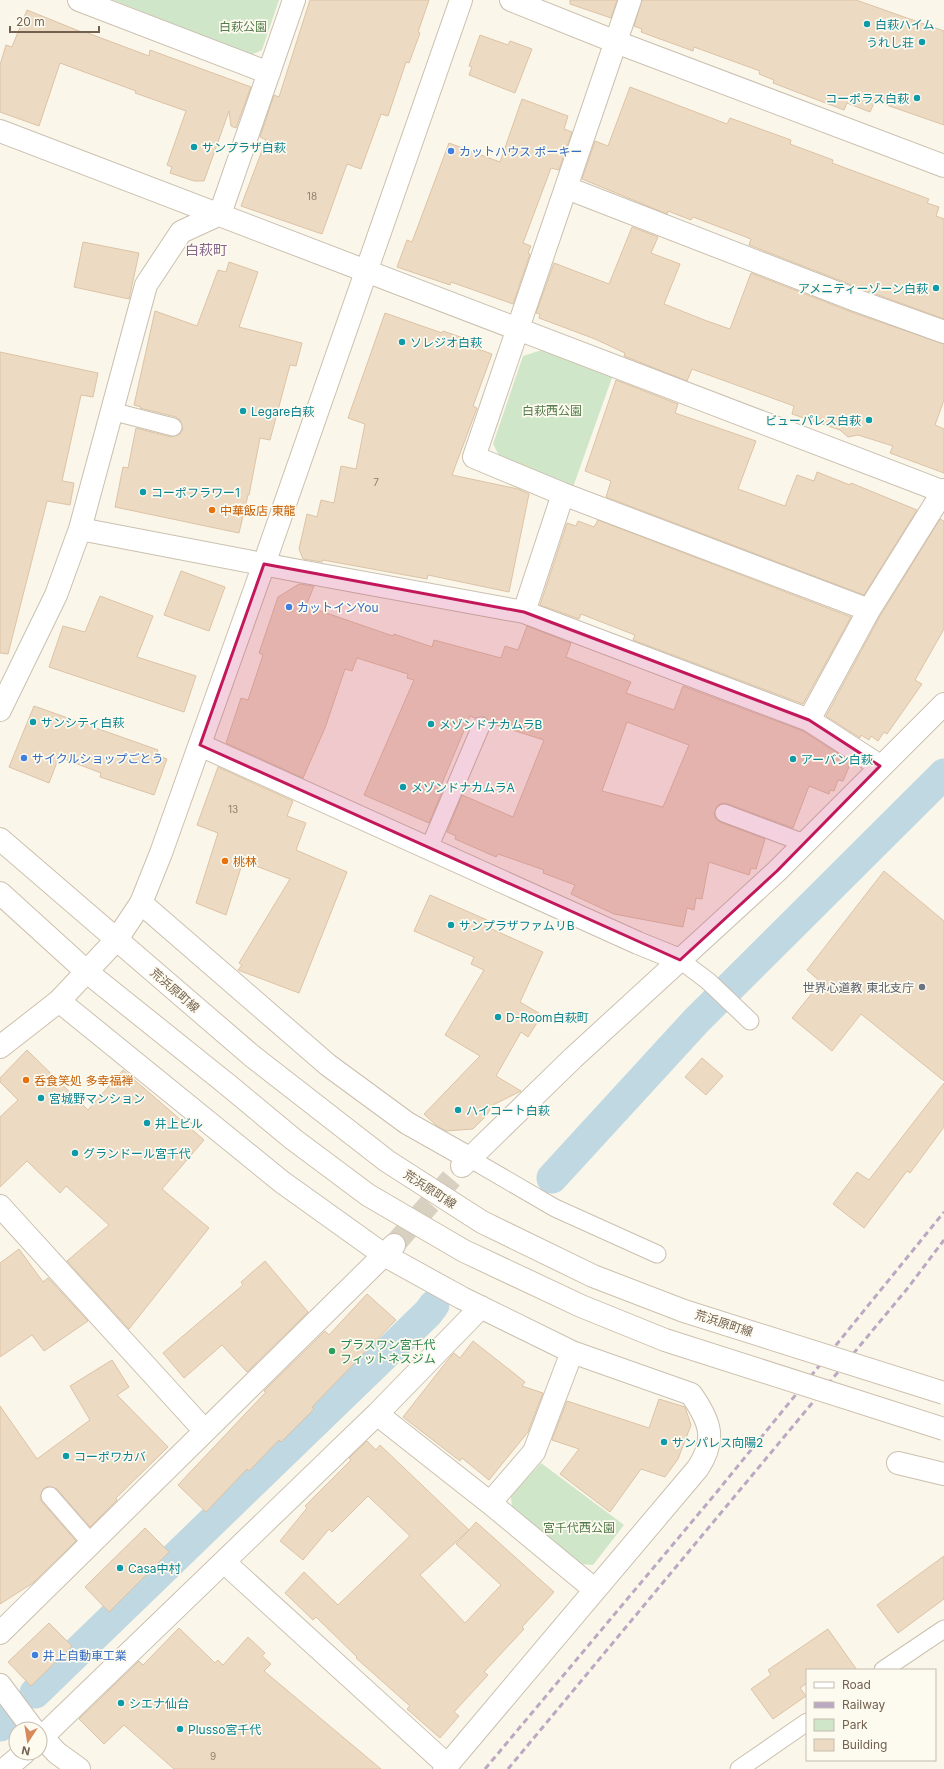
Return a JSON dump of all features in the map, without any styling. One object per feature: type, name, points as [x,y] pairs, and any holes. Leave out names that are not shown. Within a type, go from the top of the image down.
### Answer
[{"type":"street","points":[[79,0],[269,72]]},
{"type":"street","points":[[0,710],[56,595],[80,529],[146,285],[181,232],[220,214],[294,0]]},
{"type":"street","points":[[0,1047],[59,1001],[117,939],[141,903],[200,745],[264,564],[460,0]]},
{"type":"street","points":[[511,0],[616,42],[944,166]]},
{"type":"street","points":[[630,0],[474,457],[563,494],[869,610]]},
{"type":"street","points":[[0,131],[220,214],[366,272],[944,491],[869,610],[809,720]]},
{"type":"street","points":[[567,188],[858,301],[944,332]]},
{"type":"street","points":[[524,612],[563,494]]},
{"type":"street","points":[[80,529],[524,612],[809,720],[880,766]]},
{"type":"street","points":[[141,903],[328,1065],[407,1123],[465,1162],[776,871],[944,704]]},
{"type":"street","points":[[200,745],[638,943],[680,960]]},
{"type":"street","name":"荒浜原町線","points":[[0,839],[252,1056],[387,1161],[482,1222],[593,1276],[684,1311],[944,1393]]},
{"type":"street","points":[[0,893],[87,972],[293,1139],[368,1195],[464,1251],[581,1306],[665,1340],[944,1429]]},
{"type":"street","points":[[59,1001],[282,1182],[481,1307],[572,1352],[691,1394],[702,1410],[709,1426],[708,1447],[698,1468],[594,1589],[445,1767],[224,1562]]},
{"type":"street","points":[[0,1206],[204,1430]]},
{"type":"street","points":[[0,1633],[204,1430],[389,1250]]},
{"type":"street","points":[[48,1727],[224,1562],[377,1414],[481,1307]]},
{"type":"street","points":[[490,1503],[534,1452],[572,1352]]},
{"type":"street","points":[[377,1414],[490,1503],[594,1589]]},
{"type":"street","points":[[898,1463],[944,1474]]},
{"type":"street","points":[[1,1688],[28,1721]]},
{"type":"street","points":[[48,1744],[57,1753],[79,1769]]},
{"type":"street","points":[[5,1769],[14,1761]]},
{"type":"lane","points":[[111,411],[173,427]]},
{"type":"lane","points":[[429,848],[481,726]]},
{"type":"lane","points":[[724,813],[804,843]]},
{"type":"lane","points":[[680,960],[708,981],[750,1020]]},
{"type":"lane","points":[[465,1162],[556,1208],[657,1254]]},
{"type":"lane","points":[[50,1496],[91,1543]]},
{"type":"lane","points":[[885,1669],[944,1628]]},
{"type":"lane","points":[[739,1769],[806,1723]]},
{"type":"highlighted area","points":[[264,564],[524,612],[809,720],[880,766],[777,871],[680,960],[200,745]]},
{"type":"green space","name":"白萩公園","points":[[113,0],[279,0],[262,50],[251,55]]},
{"type":"green space","name":"白萩西公園","points":[[542,350],[613,375],[573,487],[501,459],[493,444],[523,356]]},
{"type":"green space","name":"宮千代西公園","points":[[541,1463],[624,1525],[593,1565],[579,1564],[512,1509],[511,1496]]},
{"type":"building","points":[[310,0],[429,0],[418,32],[420,33],[409,63],[406,62],[388,116],[381,114],[361,169],[347,164],[322,234],[241,206],[266,140],[260,137],[274,95],[279,97]]},
{"type":"building","points":[[570,0],[617,0],[611,18],[570,4]]},
{"type":"building","points":[[642,0],[856,0],[944,31],[944,125],[875,101],[870,112],[847,103],[844,110],[773,83],[774,80],[759,74],[760,71],[694,47],[693,51],[641,32],[642,29],[634,26]]},
{"type":"building","points":[[27,10],[84,33],[85,32],[149,56],[150,50],[251,87],[236,128],[231,126],[229,111],[204,181],[194,181],[170,173],[172,167],[167,165],[186,111],[135,93],[136,91],[60,63],[39,126],[0,112],[0,65],[6,45],[12,47]]},
{"type":"building","points":[[480,35],[508,45],[510,41],[532,49],[515,93],[469,75],[472,67],[469,66]]},
{"type":"building","points":[[630,87],[727,124],[730,118],[791,140],[790,144],[833,160],[832,163],[929,199],[927,203],[939,207],[936,216],[944,219],[944,319],[749,245],[751,239],[693,217],[691,220],[668,211],[667,214],[582,179],[595,141],[608,146]]},
{"type":"building","points":[[522,99],[568,116],[564,129],[572,132],[559,170],[551,168],[523,243],[531,246],[528,253],[530,254],[513,304],[451,282],[450,285],[397,267],[407,240],[412,242],[449,143],[500,162]]},
{"type":"building","points":[[632,227],[658,237],[651,253],[680,264],[664,304],[707,321],[730,329],[751,273],[854,313],[944,344],[944,400],[935,425],[944,429],[944,473],[890,453],[893,446],[858,435],[848,437],[840,430],[792,414],[794,406],[692,369],[687,381],[624,356],[625,353],[595,339],[539,318],[540,314],[536,313],[554,263],[609,284]]},
{"type":"building","points":[[83,242],[139,253],[129,299],[74,287]]},
{"type":"building","points":[[229,262],[258,272],[239,327],[302,343],[296,366],[290,365],[270,440],[260,438],[249,495],[239,533],[115,507],[123,467],[128,468],[136,428],[171,437],[180,434],[183,429],[180,420],[176,417],[140,408],[141,407],[134,405],[155,311],[197,326],[218,270],[226,272]]},
{"type":"building","points":[[385,313],[442,333],[443,331],[469,340],[467,345],[492,354],[473,406],[477,408],[452,475],[518,489],[529,494],[509,592],[428,575],[427,579],[323,560],[322,562],[303,559],[299,549],[307,514],[317,517],[321,500],[334,503],[341,466],[356,469],[365,424],[348,418]]},
{"type":"building","points":[[0,352],[98,373],[93,397],[81,395],[62,481],[74,483],[70,505],[47,501],[8,654],[0,653]]},
{"type":"building","points":[[616,380],[678,404],[675,413],[756,441],[738,489],[785,506],[797,475],[814,481],[817,472],[850,485],[851,483],[917,510],[864,595],[606,497],[611,481],[585,471]]},
{"type":"building","points":[[940,519],[944,521],[944,629],[915,680],[922,684],[887,734],[884,732],[878,741],[871,736],[869,740],[861,735],[860,738],[826,716],[880,616]]},
{"type":"building","points":[[598,520],[851,617],[803,704],[633,640],[635,635],[581,614],[579,619],[540,605],[567,523],[576,526],[578,521],[594,527]]},
{"type":"building","points":[[181,571],[225,587],[209,631],[164,615]]},
{"type":"building","points":[[299,584],[314,586],[306,606],[393,636],[394,634],[432,647],[434,640],[501,658],[505,646],[518,650],[527,626],[571,643],[566,657],[631,682],[626,693],[674,710],[683,686],[803,731],[851,762],[843,781],[838,780],[834,791],[830,790],[829,794],[809,786],[793,828],[728,804],[722,803],[717,806],[714,814],[716,819],[720,822],[765,839],[756,869],[751,868],[749,875],[709,862],[702,899],[696,898],[694,910],[687,908],[683,927],[614,914],[571,894],[575,885],[543,873],[544,870],[498,854],[496,857],[455,839],[456,836],[447,832],[462,795],[513,817],[544,740],[490,723],[485,717],[475,718],[470,716],[441,786],[444,787],[429,823],[364,795],[414,680],[407,678],[408,674],[357,658],[352,671],[345,669],[325,728],[303,778],[226,743],[241,698],[248,700],[263,655],[259,653],[278,597]],"holes":[[[627,722],[689,745],[663,807],[602,791]]]},
{"type":"building","points":[[100,596],[153,616],[137,657],[196,676],[184,712],[49,667],[63,626],[85,632]]},
{"type":"building","points":[[34,706],[158,750],[156,755],[167,759],[154,795],[100,777],[101,773],[59,757],[49,783],[9,767]]},
{"type":"building","points":[[218,767],[293,801],[287,816],[306,823],[296,850],[347,872],[299,993],[238,970],[242,965],[239,963],[290,879],[243,861],[226,915],[196,903],[218,833],[197,825]]},
{"type":"building","points":[[884,871],[944,921],[944,1081],[861,1014],[832,1051],[792,1018],[821,982],[807,970]]},
{"type":"building","points":[[430,895],[487,920],[485,926],[543,952],[520,1002],[542,1015],[528,1037],[521,1032],[496,1076],[521,1091],[493,1105],[486,1116],[473,1129],[446,1131],[437,1126],[424,1114],[480,1056],[445,1035],[484,970],[471,964],[474,957],[414,931]]},
{"type":"building","points":[[27,1050],[88,1110],[123,1070],[204,1140],[162,1189],[209,1228],[129,1329],[67,1261],[109,1225],[66,1186],[60,1193],[27,1161],[0,1187],[0,1117],[18,1100],[0,1082],[0,1078]]},
{"type":"building","points":[[702,1058],[723,1076],[706,1095],[685,1077]]},
{"type":"building","points":[[944,1083],[944,1127],[910,1173],[907,1171],[864,1228],[833,1204],[857,1172],[869,1180]]},
{"type":"building","points":[[19,1249],[43,1282],[48,1278],[88,1321],[44,1351],[32,1335],[0,1357],[0,1263]]},
{"type":"building","points":[[265,1261],[308,1312],[247,1372],[222,1345],[184,1378],[163,1353],[243,1285],[241,1282]]},
{"type":"building","points":[[367,1294],[396,1320],[312,1407],[314,1409],[281,1442],[279,1440],[249,1471],[247,1469],[206,1512],[178,1485],[266,1392],[264,1391],[325,1331],[329,1335]]},
{"type":"building","points":[[473,1341],[525,1382],[522,1386],[543,1393],[528,1432],[489,1480],[462,1458],[460,1461],[403,1417],[451,1356],[454,1353],[460,1358]]},
{"type":"building","points":[[112,1360],[129,1387],[117,1395],[168,1447],[116,1498],[117,1500],[90,1527],[57,1489],[48,1486],[43,1489],[40,1498],[42,1502],[76,1541],[33,1583],[0,1604],[0,1406],[37,1459],[90,1420],[70,1386]]},
{"type":"building","points":[[659,1399],[685,1407],[691,1425],[678,1459],[665,1477],[641,1469],[610,1512],[560,1474],[579,1449],[552,1440],[567,1401],[649,1428]]},
{"type":"building","points":[[367,1441],[376,1450],[380,1445],[469,1530],[476,1522],[554,1592],[522,1627],[524,1629],[484,1672],[488,1675],[454,1712],[459,1716],[440,1738],[407,1709],[410,1706],[356,1658],[357,1657],[316,1617],[313,1620],[285,1593],[304,1572],[338,1605],[410,1536],[368,1496],[332,1532],[329,1529],[303,1560],[280,1541],[307,1508],[305,1506],[351,1460],[349,1458]],"holes":[[[469,1530],[456,1544],[501,1585],[465,1623],[420,1575]]]},
{"type":"building","name":"Casa中村","points":[[145,1528],[169,1552],[109,1612],[85,1587]]},
{"type":"building","points":[[944,1556],[944,1599],[898,1633],[877,1605]]},
{"type":"building","points":[[49,1623],[72,1646],[31,1686],[8,1662]]},
{"type":"building","points":[[179,1628],[215,1663],[218,1660],[223,1665],[248,1637],[265,1653],[262,1656],[271,1664],[264,1671],[381,1769],[174,1769],[124,1725],[104,1744],[79,1719],[139,1661],[143,1665]]},
{"type":"building","points":[[828,1629],[856,1669],[806,1669],[806,1684],[800,1688],[806,1696],[773,1719],[751,1689],[771,1675],[768,1670]]},
{"type":"waterway","points":[[552,1178],[696,1021],[944,774]]},
{"type":"waterway","points":[[35,1693],[428,1313],[434,1305]]},
{"type":"waterway","points":[[0,1726],[9,1717]]},
{"type":"tunnel","points":[[394,1245],[462,1166]]},
{"type":"railway","points":[[485,1769],[716,1493],[944,1212]]},
{"type":"railway","points":[[508,1769],[907,1289],[944,1240]]},
{"type":"place","name":"白萩ハイム","points":[[867,24]]},
{"type":"place","name":"うれし荘","points":[[922,42]]},
{"type":"place","name":"コーポラス白萩","points":[[917,98]]},
{"type":"place","name":"サンプラザ白萩","points":[[194,147]]},
{"type":"place","name":"カットハウス ポーキー","points":[[451,151]]},
{"type":"place","name":"アメニティーゾーン白萩","points":[[936,288]]},
{"type":"place","name":"ソレジオ白萩","points":[[402,342]]},
{"type":"place","name":"Legare白萩","points":[[243,411]]},
{"type":"place","name":"ビューパレス白萩","points":[[869,420]]},
{"type":"place","name":"コーポフラワー1","points":[[143,492]]},
{"type":"place","name":"中華飯店 東龍","points":[[212,510]]},
{"type":"place","name":"カットインYou","points":[[289,607]]},
{"type":"place","name":"サンシティ白萩","points":[[33,722]]},
{"type":"place","name":"メゾンドナカムラB","points":[[431,724]]},
{"type":"place","name":"サイクルショップごとう","points":[[24,758]]},
{"type":"place","name":"アーバン白萩","points":[[793,759]]},
{"type":"place","name":"メゾンドナカムラA","points":[[403,787]]},
{"type":"place","name":"桃林","points":[[225,861]]},
{"type":"place","name":"サンプラザファムリB","points":[[451,925]]},
{"type":"place","name":"世界心道教 東北支庁","points":[[922,987]]},
{"type":"place","name":"D-Room白萩町","points":[[498,1017]]},
{"type":"place","name":"呑食笑処 多幸福禅","points":[[26,1080]]},
{"type":"place","name":"宮城野マンション","points":[[41,1098]]},
{"type":"place","name":"ハイコート白萩","points":[[458,1110]]},
{"type":"place","name":"井上ビル","points":[[147,1123]]},
{"type":"place","name":"グランドール宮千代","points":[[75,1153]]},
{"type":"place","name":"プラスワン宮千代 フィットネスジム","points":[[332,1351]]},
{"type":"place","name":"サンパレス向陽2","points":[[664,1442]]},
{"type":"place","name":"コーポワカバ","points":[[66,1456]]},
{"type":"place","name":"Casa中村","points":[[120,1568]]},
{"type":"place","name":"井上自動車工業","points":[[35,1655]]},
{"type":"place","name":"シエナ仙台","points":[[121,1703]]},
{"type":"place","name":"Plusso宮千代","points":[[180,1729]]},
{"type":"district","name":"白萩町","points":[[206,249]]}]
